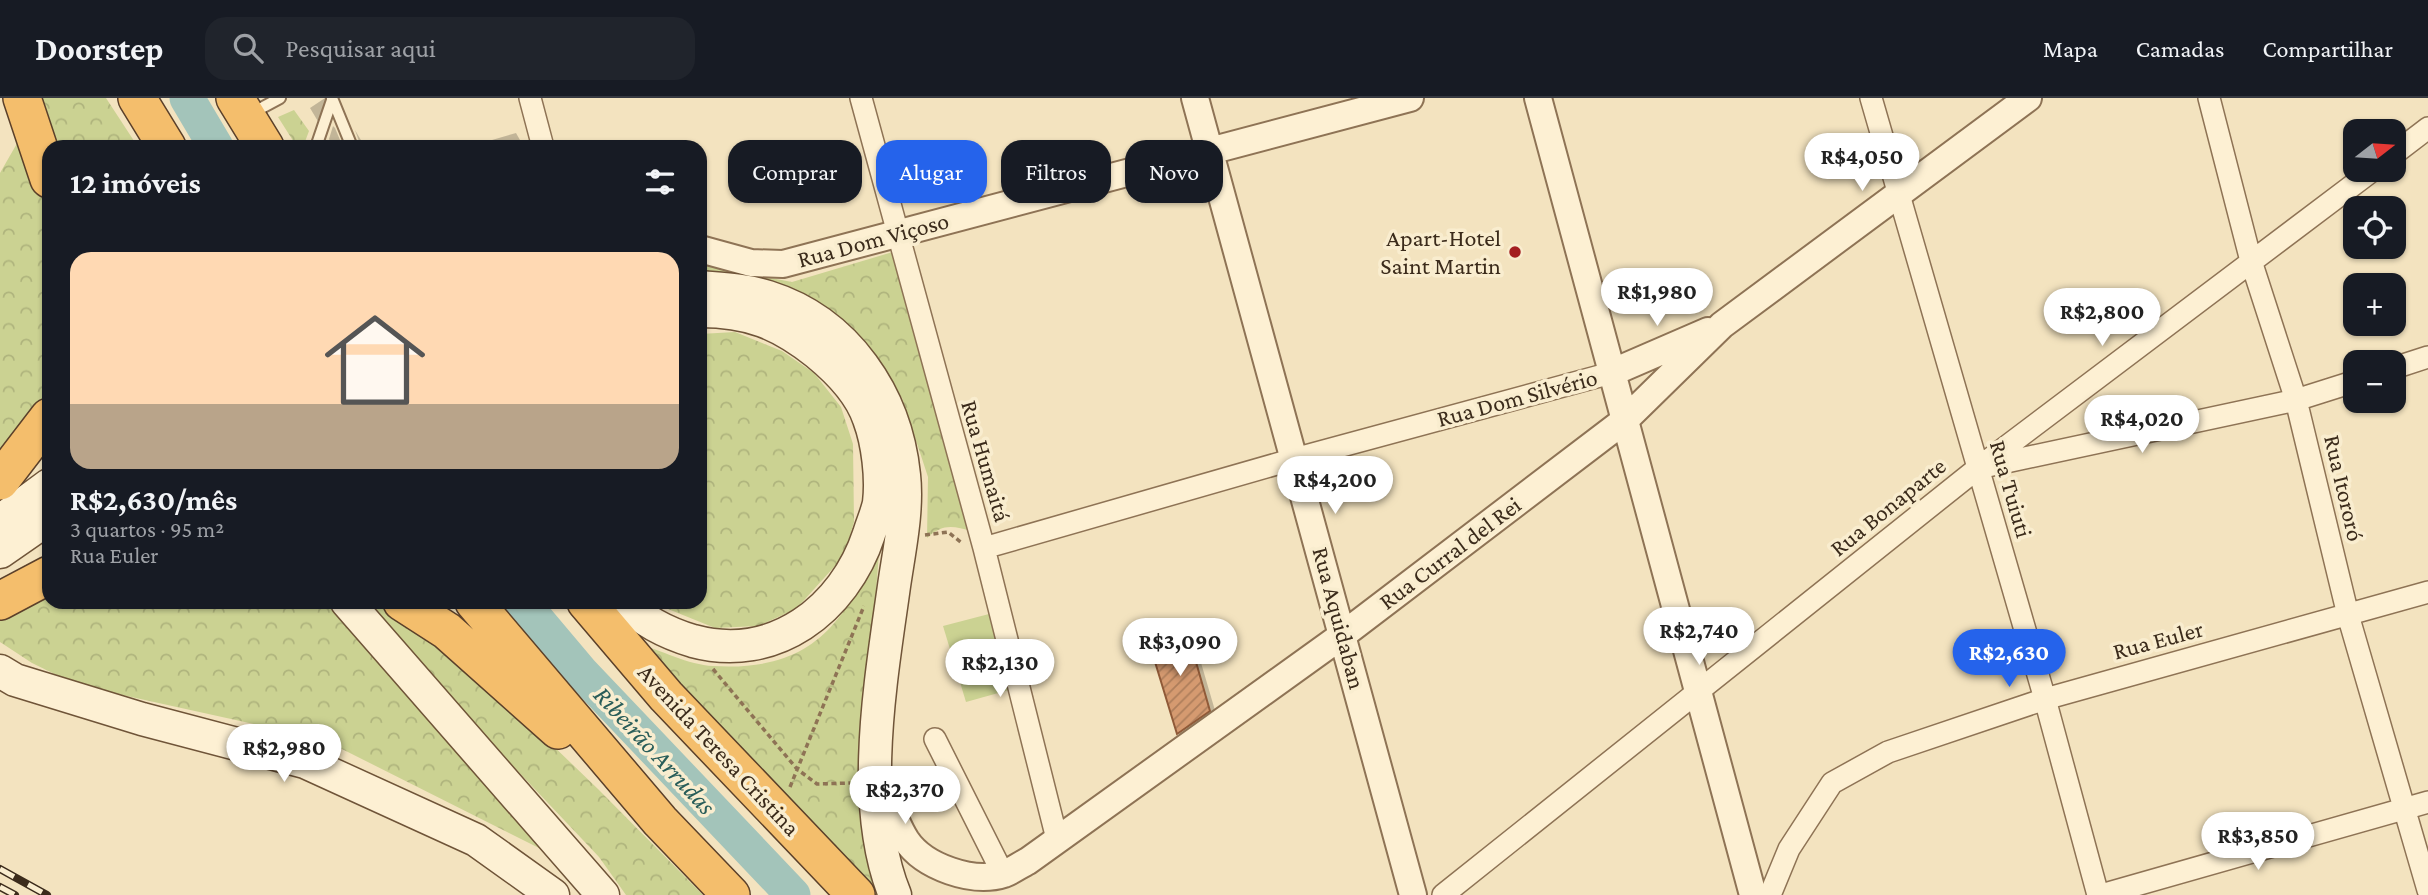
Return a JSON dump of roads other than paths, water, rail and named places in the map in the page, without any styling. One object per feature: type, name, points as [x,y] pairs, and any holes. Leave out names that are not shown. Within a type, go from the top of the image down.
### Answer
[{"type":"highway","points":[[0,103],[2,98]]},
{"type":"highway","points":[[22,98],[42,157]]},
{"type":"highway","points":[[137,98],[163,140]]},
{"type":"highway","points":[[0,481],[42,426]]},
{"type":"highway","points":[[0,601],[42,579]]},
{"type":"highway","points":[[413,609],[447,631],[660,821]]},
{"type":"highway","points":[[480,609],[660,821],[731,895]]},
{"type":"highway","name":"Avenida Teresa Cristina","points":[[592,609],[666,696],[856,895]]},
{"type":"main road","points":[[707,288],[766,296],[798,309],[830,331],[856,355],[879,388],[895,425],[905,477],[902,535],[866,774],[877,813],[883,861],[895,895]]},
{"type":"main road","points":[[631,609],[640,618],[675,636],[706,644],[741,645],[777,639],[816,615],[846,583],[863,550],[879,504],[878,461],[869,418],[855,390],[834,367],[779,326],[724,311],[707,311]]},
{"type":"main road","points":[[0,521],[42,490]]},
{"type":"main road","points":[[0,552],[42,523]]},
{"type":"main road","points":[[353,609],[603,895]]},
{"type":"main road","points":[[8,675],[142,719],[305,762],[476,839],[553,895]]},
{"type":"street","points":[[530,98],[541,140]]},
{"type":"street","name":"Rua Humaitá","points":[[861,98],[896,235],[984,548],[1057,839]]},
{"type":"street","name":"Rua Aquidaban","points":[[1195,98],[1206,140]]},
{"type":"street","name":"Rua Dom Viçoso","points":[[1223,146],[1410,98]]},
{"type":"street","points":[[1538,98],[1753,895]]},
{"type":"street","name":"Rua Tuiuti","points":[[1871,98],[2099,895]]},
{"type":"street","name":"Rua Curral del Rei","points":[[866,774],[908,842],[929,861],[1009,885],[1028,861],[1057,839],[1344,634],[1625,420],[1722,325],[2028,98]]},
{"type":"street","name":"Rua Itororó","points":[[2209,98],[2251,261],[2296,400],[2348,615],[2428,890]]},
{"type":"street","points":[[2406,145],[2428,128]]},
{"type":"street","name":"Rua Dom Viçoso","points":[[707,251],[751,263],[783,264],[1125,173]]},
{"type":"street","name":"Rua Bonaparte","points":[[1443,895],[1697,695],[1978,468],[2357,182]]},
{"type":"street","name":"Rua Aquidaban","points":[[1223,203],[1344,634],[1413,895]]},
{"type":"street","name":"Rua Dom Silvério","points":[[984,548],[1294,459],[1611,373],[1722,325]]},
{"type":"street","points":[[2406,364],[2428,357]]},
{"type":"street","points":[[1978,468],[2296,400],[2343,385]]},
{"type":"street","name":"Rua Euler","points":[[1770,895],[1789,849],[1832,783],[1888,752],[2045,699],[2428,592]]},
{"type":"street","points":[[935,739],[1009,885]]},
{"type":"street","points":[[2099,895],[2428,802]]},
{"type":"lane","points":[[249,120],[280,98]]},
{"type":"lane","points":[[318,140],[332,99]]},
{"type":"lane","points":[[332,99],[349,140]]},
{"type":"waterway","name":"Ribeirão Arrudas","points":[[187,98],[212,140]]},
{"type":"waterway","name":"Ribeirão Arrudas","points":[[528,609],[581,672],[793,895]]},
{"type":"railway","points":[[0,869],[47,895]]},
{"type":"railway","points":[[0,887],[15,895]]},
{"type":"place","name":"Apart-Hotel Saint Martin","points":[[1515,252]]}]
